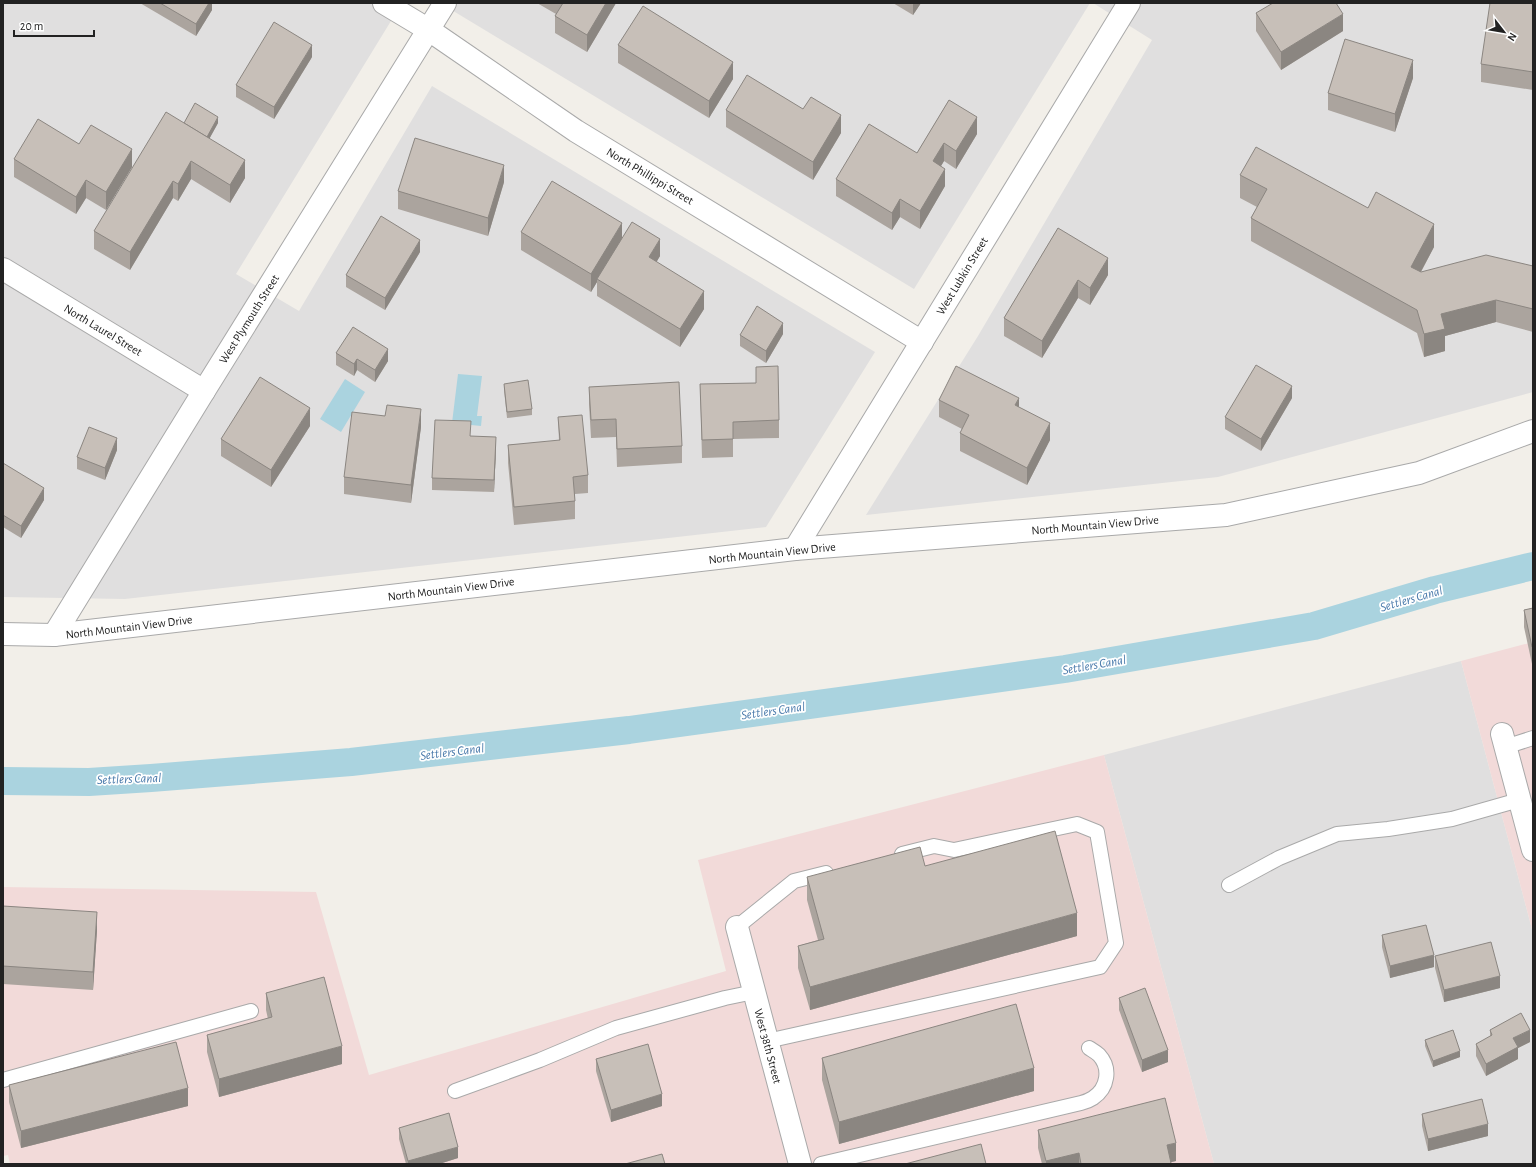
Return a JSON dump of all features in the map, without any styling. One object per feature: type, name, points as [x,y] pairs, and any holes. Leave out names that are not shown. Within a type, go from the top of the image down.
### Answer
[{"type":"street","name":"North Phillippi Street","points":[[384,3],[429,30],[576,131],[922,342]]},
{"type":"street","name":"West Plymouth Street","points":[[54,635],[445,3]]},
{"type":"street","name":"West Lubkin Street","points":[[795,549],[1129,3]]},
{"type":"street","name":"North Laurel Street","points":[[3,269],[204,391]]},
{"type":"street","name":"North Mountain View Drive","points":[[3,634],[54,635],[795,549],[1226,514],[1418,474],[1533,431]]},
{"type":"street","points":[[1503,740],[1531,838]]},
{"type":"street","name":"West 38th Street","points":[[737,927],[800,1164]]},
{"type":"lane","points":[[1503,740],[1533,738]]},
{"type":"lane","points":[[1229,884],[1279,858],[1337,834],[1388,829],[1452,819],[1519,800]]},
{"type":"lane","points":[[767,1041],[1100,967],[1116,943],[1097,832],[1077,824],[954,850],[934,846],[890,857]]},
{"type":"lane","points":[[737,927],[794,882],[838,870]]},
{"type":"lane","points":[[454,1091],[540,1060],[616,1028],[717,1000],[754,992]]},
{"type":"lane","points":[[3,1080],[251,1011]]},
{"type":"lane","points":[[821,1164],[1081,1103],[1093,1098],[1102,1089],[1107,1073],[1104,1062],[1098,1054],[1089,1048]]},
{"type":"shaded area","points":[[3,3],[402,3],[236,274],[299,311],[432,86],[875,352],[766,527],[125,599],[3,597]]},
{"type":"shaded area","points":[[440,3],[1090,3],[914,289]]},
{"type":"shaded area","points":[[1093,3],[1533,3],[1533,392],[1218,477],[866,515],[978,336],[1152,40]]},
{"type":"shaded area","points":[[1533,642],[1533,933],[1461,661]]},
{"type":"shaded area","points":[[1461,661],[1533,933],[1533,1164],[1214,1164],[1104,755]]},
{"type":"shaded area","points":[[1104,755],[1214,1164],[10,1164],[8,1155],[3,1156],[3,887],[316,892],[369,1075],[726,971],[698,860]]},
{"type":"water","points":[[458,374],[482,376],[477,416],[482,416],[481,426],[452,423]]},
{"type":"water","points":[[345,379],[365,392],[341,432],[320,419]]},
{"type":"building","points":[[160,3],[209,3],[196,24]]},
{"type":"building","points":[[563,3],[606,3],[587,35],[555,16]]},
{"type":"building","points":[[1273,3],[1336,3],[1343,14],[1281,52],[1256,13]]},
{"type":"building","points":[[1490,3],[1533,3],[1533,72],[1481,64]]},
{"type":"building","points":[[643,6],[733,62],[709,101],[618,45]]},
{"type":"building","points":[[274,22],[312,45],[274,107],[236,85]]},
{"type":"building","points":[[1345,39],[1413,60],[1395,114],[1328,93]]},
{"type":"building","points":[[747,75],[803,109],[811,97],[841,115],[813,162],[726,110]]},
{"type":"building","points":[[949,100],[977,117],[956,151],[944,143],[933,161],[945,169],[920,211],[900,199],[892,213],[836,179],[869,124],[917,153]]},
{"type":"building","points":[[195,103],[218,117],[207,137],[184,123]]},
{"type":"building","points":[[166,112],[245,160],[230,185],[191,161],[178,184],[173,181],[130,252],[94,231]]},
{"type":"building","points":[[38,119],[79,144],[91,125],[132,149],[106,192],[86,180],[76,197],[14,159]]},
{"type":"building","points":[[415,138],[504,165],[488,218],[398,191]]},
{"type":"building","points":[[1256,147],[1368,208],[1376,192],[1434,224],[1411,267],[1421,272],[1486,255],[1533,266],[1533,309],[1496,300],[1441,314],[1445,329],[1424,334],[1417,310],[1251,218],[1267,189],[1240,175]]},
{"type":"building","points":[[552,181],[622,223],[591,274],[521,232]]},
{"type":"building","points":[[381,216],[420,240],[385,298],[346,275]]},
{"type":"building","points":[[632,222],[660,239],[649,257],[704,291],[680,329],[597,279]]},
{"type":"building","points":[[1058,228],[1108,258],[1090,288],[1078,280],[1042,341],[1004,318]]},
{"type":"building","points":[[757,306],[783,323],[766,351],[740,335]]},
{"type":"building","points":[[353,327],[388,349],[375,370],[357,359],[354,364],[336,353]]},
{"type":"building","points":[[1256,365],[1292,386],[1261,439],[1225,417]]},
{"type":"building","points":[[778,366],[779,420],[733,422],[733,439],[702,440],[700,384],[756,383],[756,367]]},
{"type":"building","points":[[956,366],[1019,398],[1015,405],[1050,423],[1027,468],[960,433],[969,415],[939,400]]},
{"type":"building","points":[[260,377],[310,408],[271,470],[221,439]]},
{"type":"building","points":[[528,380],[532,409],[507,412],[504,384]]},
{"type":"building","points":[[679,382],[682,446],[617,449],[616,419],[591,420],[589,387]]},
{"type":"building","points":[[387,405],[421,409],[411,485],[344,477],[352,412],[385,416]]},
{"type":"building","points":[[582,415],[588,475],[573,477],[575,501],[514,507],[508,445],[560,440],[558,417]]},
{"type":"building","points":[[435,420],[471,421],[470,436],[496,437],[494,480],[432,478]]},
{"type":"building","points":[[89,427],[117,438],[105,468],[77,457]]},
{"type":"building","points":[[3,463],[44,488],[21,526],[3,515]]},
{"type":"building","points":[[1533,608],[1533,647],[1532,647],[1524,610]]},
{"type":"building","points":[[1055,831],[1077,913],[810,987],[798,946],[824,939],[807,877],[920,847],[925,866]]},
{"type":"building","points":[[3,906],[97,912],[93,972],[3,966]]},
{"type":"building","points":[[1426,925],[1434,955],[1390,966],[1382,935]]},
{"type":"building","points":[[1491,942],[1500,976],[1444,990],[1435,956]]},
{"type":"building","points":[[324,977],[342,1046],[219,1079],[207,1035],[272,1017],[266,993]]},
{"type":"building","points":[[1145,988],[1168,1050],[1142,1060],[1119,998]]},
{"type":"building","points":[[1016,1004],[1034,1068],[839,1122],[822,1058]]},
{"type":"building","points":[[1521,1013],[1530,1030],[1513,1038],[1518,1047],[1486,1064],[1476,1044],[1492,1035],[1490,1030]]},
{"type":"building","points":[[1453,1030],[1460,1051],[1433,1061],[1425,1040]]},
{"type":"building","points":[[176,1042],[188,1088],[21,1131],[9,1085]]},
{"type":"building","points":[[648,1044],[662,1094],[611,1110],[596,1059]]},
{"type":"building","points":[[1165,1098],[1176,1143],[1167,1145],[1171,1163],[1081,1164],[1079,1153],[1046,1161],[1038,1130]]},
{"type":"building","points":[[1482,1099],[1488,1124],[1428,1139],[1422,1114]]},
{"type":"building","points":[[449,1113],[458,1147],[408,1161],[399,1128]]},
{"type":"building","points":[[981,1144],[986,1164],[905,1164]]},
{"type":"building","points":[[662,1154],[665,1164],[625,1164]]},
{"type":"waterway","name":"Settlers Canal","points":[[3,781],[89,782],[351,762],[629,730],[875,696],[1065,669],[1314,626],[1435,590],[1533,566]]}]
